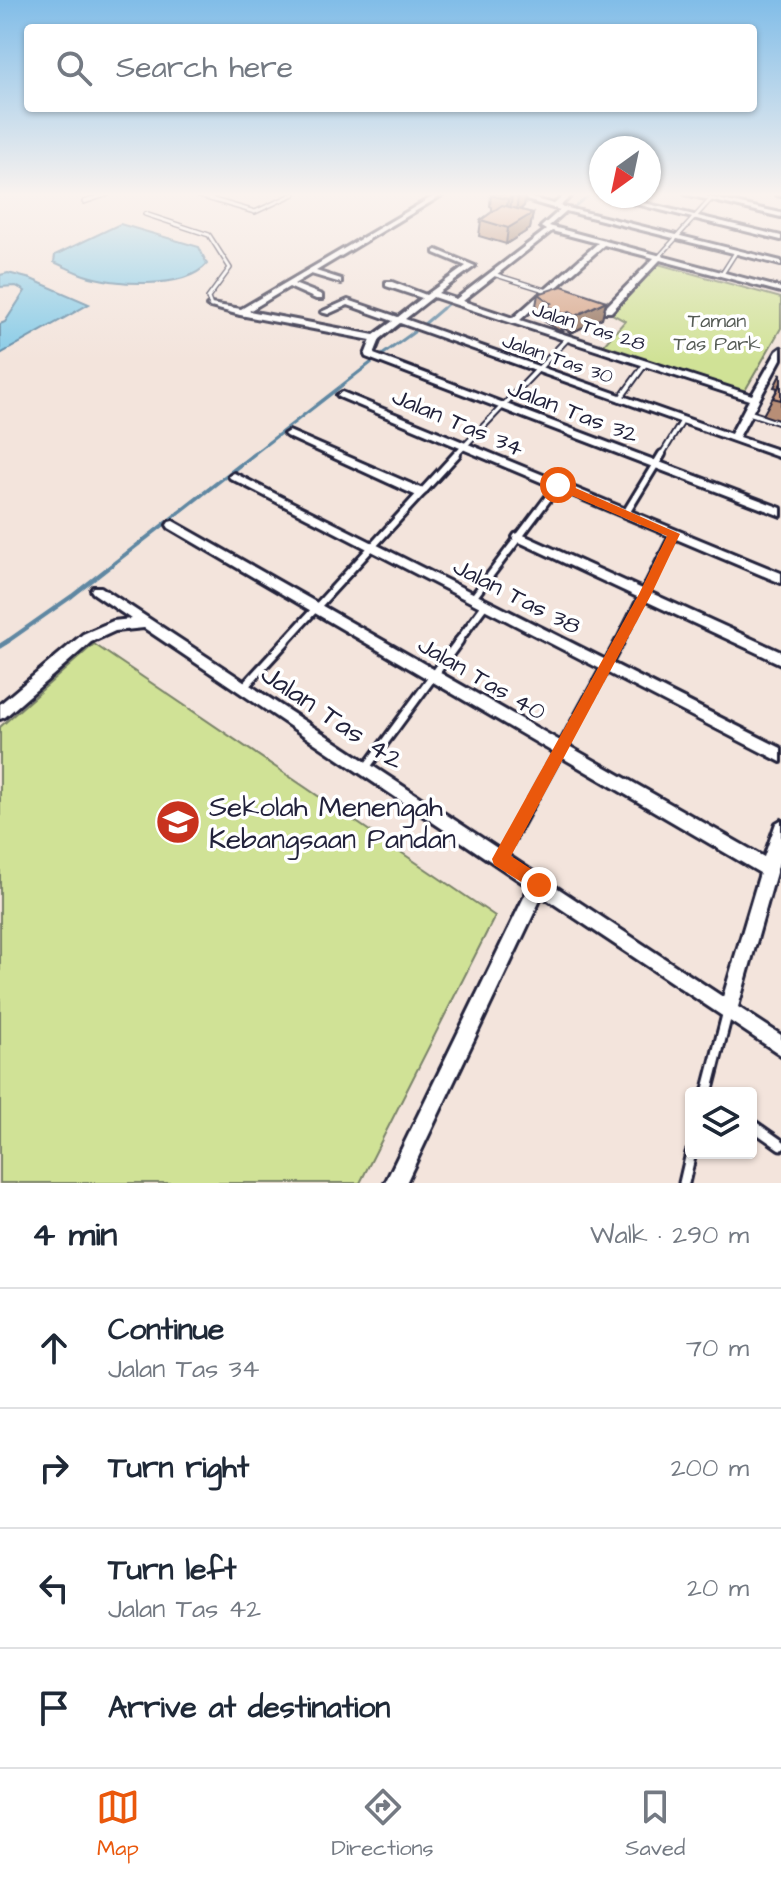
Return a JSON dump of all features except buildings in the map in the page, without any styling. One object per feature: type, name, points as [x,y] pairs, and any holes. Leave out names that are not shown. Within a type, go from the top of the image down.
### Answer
[{"type":"street","points":[[240,313],[347,249]]},
{"type":"street","points":[[457,302],[525,249]]},
{"type":"street","points":[[515,320],[595,249]]},
{"type":"street","points":[[625,249],[781,290]]},
{"type":"street","points":[[726,249],[781,263]]},
{"type":"street","points":[[211,306],[376,338],[471,266],[437,252]]},
{"type":"street","points":[[606,309],[658,258]]},
{"type":"street","points":[[310,271],[338,281]]},
{"type":"street","points":[[288,284],[319,297]]},
{"type":"street","name":"Jalan Tas 28","points":[[389,284],[515,320],[755,399]]},
{"type":"street","name":"Jalan Tas 30","points":[[325,312],[343,301],[781,455]]},
{"type":"street","name":"Jalan Tas 32","points":[[376,338],[367,352],[372,358],[781,512]]},
{"type":"street","points":[[733,438],[781,353]]},
{"type":"street","name":"Jalan Tas 34","points":[[342,395],[781,578]]},
{"type":"street","points":[[289,434],[421,493]]},
{"type":"street","name":"Jalan Tas 38","points":[[234,476],[781,755]]},
{"type":"street","name":"Jalan Tas 40","points":[[173,525],[769,869]]},
{"type":"street","points":[[519,537],[781,658]]},
{"type":"street","name":"Jalan Tas 42","points":[[97,590],[781,1046]]},
{"type":"street","points":[[0,713],[87,638],[113,626],[146,623]]},
{"type":"street","points":[[728,1011],[781,828]]},
{"type":"street","points":[[395,1183],[539,885]]},
{"type":"lane","points":[[211,306],[208,298],[230,268],[219,249]]},
{"type":"lane","points":[[658,258],[666,249]]},
{"type":"lane","points":[[722,274],[736,252]]},
{"type":"lane","points":[[493,274],[558,294]]},
{"type":"lane","points":[[243,688],[464,446],[568,338]]},
{"type":"lane","points":[[620,399],[646,363]]},
{"type":"lane","points":[[747,412],[781,423]]},
{"type":"lane","points":[[626,513],[683,420]]},
{"type":"lane","points":[[473,598],[558,485]]},
{"type":"lane","points":[[500,859],[645,595],[674,534]]},
{"type":"lane","points":[[365,769],[485,605]]},
{"type":"lane","points":[[709,1087],[728,1011]]},
{"type":"lane","points":[[757,1128],[781,1145]]},
{"type":"lane","points":[[684,1183],[690,1159]]},
{"type":"green space","name":"Taman Tas Park","points":[[658,264],[781,298],[781,328],[743,394],[602,347],[625,321],[612,314]]},
{"type":"green space","name":"Sekolah Menengah Kebangsaan Pandan","points":[[94,644],[495,916],[360,1183],[0,1183],[0,727]]},
{"type":"water","points":[[67,249],[200,249],[207,264],[196,272],[166,282],[130,283],[84,275],[54,262],[55,255]]},
{"type":"water","points":[[8,273],[31,279],[89,304],[0,354],[0,324],[5,322],[25,291],[16,286],[0,287],[0,275]]},
{"type":"waterway","points":[[457,297],[519,249]]},
{"type":"waterway","points":[[441,310],[448,304]]},
{"type":"waterway","points":[[422,326],[443,308]]},
{"type":"waterway","points":[[382,355],[414,332]]},
{"type":"waterway","points":[[251,456],[372,362]]},
{"type":"waterway","points":[[7,642],[72,596],[254,454]]},
{"type":"waterway","points":[[0,646],[7,642]]},
{"type":"place","name":"Sekolah Menengah Kebangsaan Pandan","points":[[178,822]]},
{"type":"route","points":[[539,885],[500,859],[645,595],[674,534],[558,485]]}]
